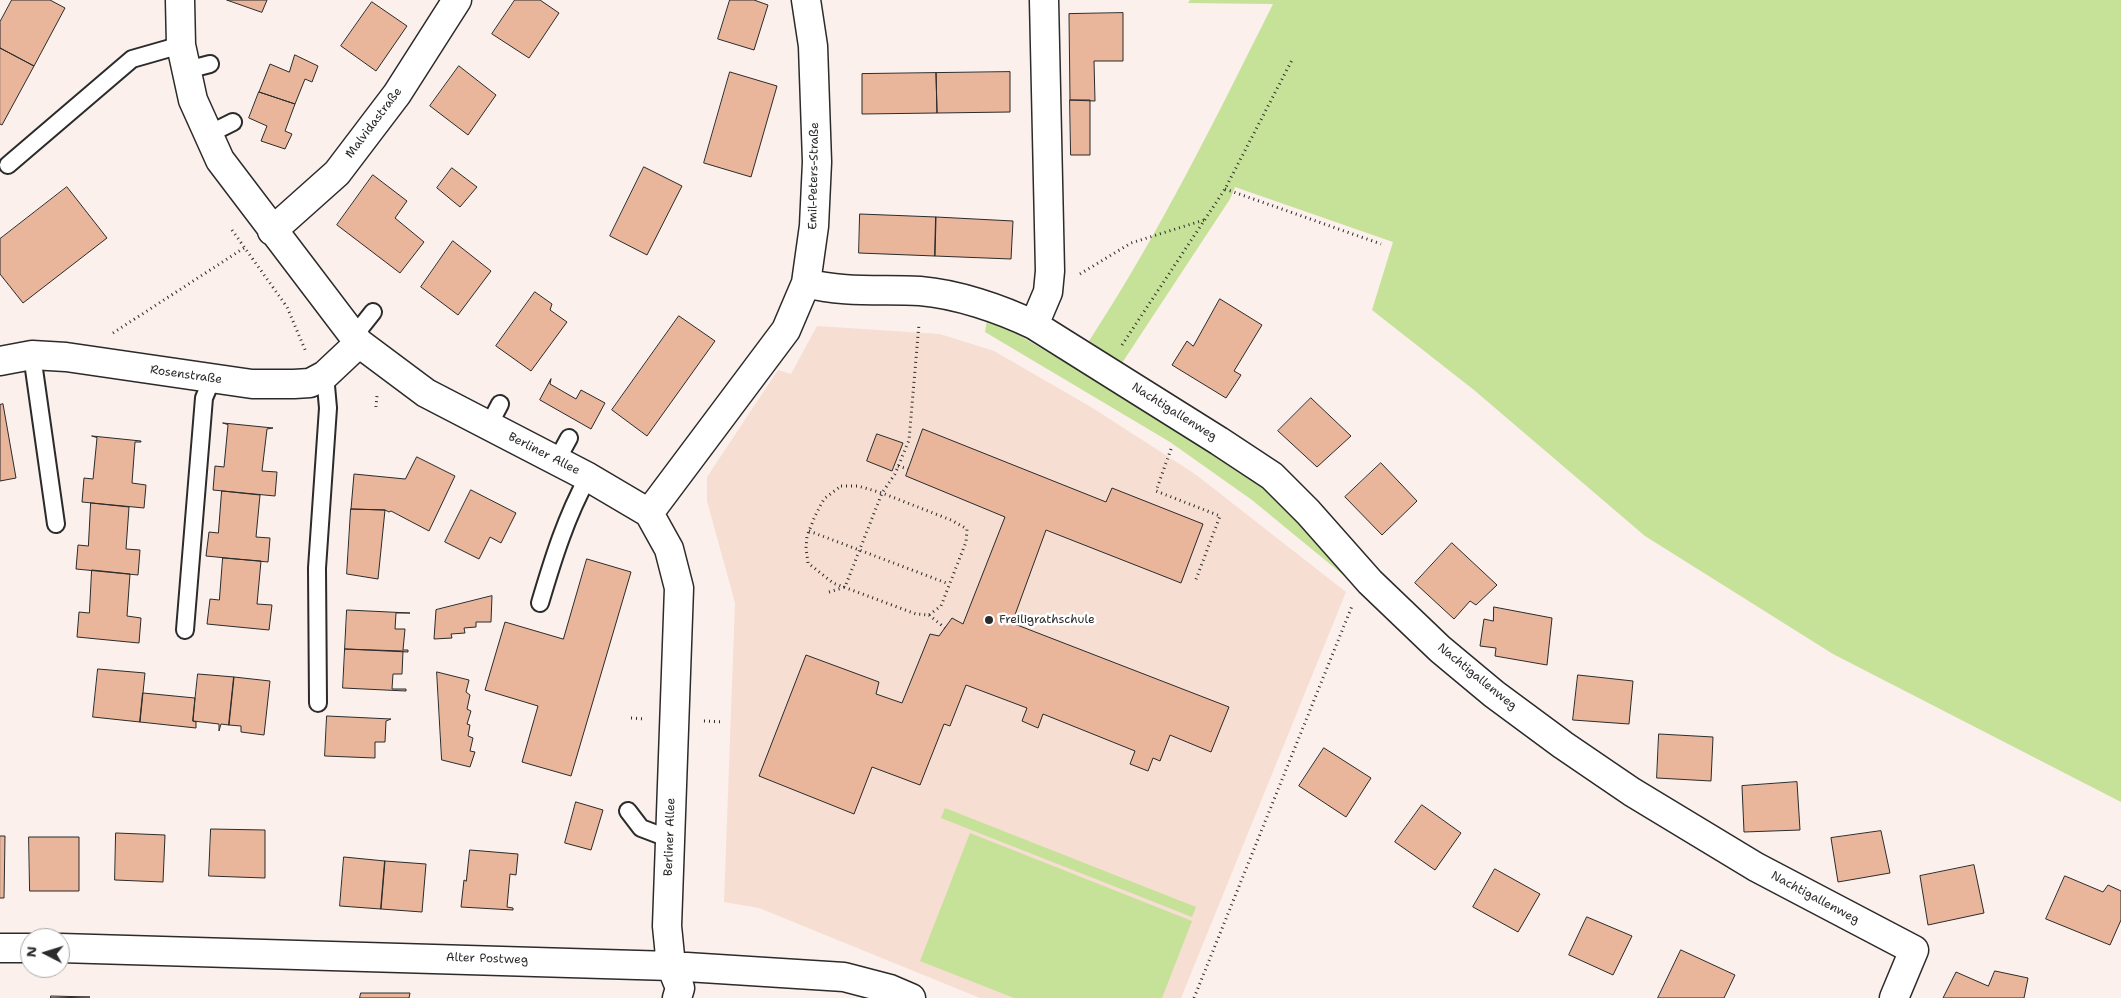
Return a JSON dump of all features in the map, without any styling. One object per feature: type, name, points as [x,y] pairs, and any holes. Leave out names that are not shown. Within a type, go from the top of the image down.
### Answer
[{"type":"street","name":"Berliner Allee","points":[[180,0],[193,60],[193,100],[220,160],[272,231],[357,339],[426,393],[494,414],[563,449],[588,477],[649,513],[669,548],[678,588],[667,926],[671,966],[680,988],[677,998]]},
{"type":"street","name":"Malvidastraße","points":[[272,231],[337,173],[397,94],[457,0]]},
{"type":"street","name":"Emil-Peters-Straße","points":[[649,513],[786,330],[806,283],[814,226],[817,162],[813,46],[806,0]]},
{"type":"street","points":[[1034,325],[1048,292],[1050,271],[1044,0]]},
{"type":"street","name":"Nachtigallenweg","points":[[806,283],[826,288],[944,294],[1010,314],[1034,325],[1272,476],[1308,512],[1370,582],[1440,649],[1494,694],[1624,787],[1756,867],[1914,950],[1894,998]]},
{"type":"street","name":"Rosenstraße","points":[[0,361],[32,355],[66,357],[252,384],[294,384],[310,383],[325,375],[357,339]]},
{"type":"street","points":[[0,948],[20,948]]},
{"type":"street","name":"Alter Postweg","points":[[70,948],[671,966],[844,977],[890,989],[911,998]]},
{"type":"lane","points":[[8,165],[132,59],[193,60]]},
{"type":"lane","points":[[208,134],[233,122]]},
{"type":"lane","points":[[357,339],[373,312]]},
{"type":"lane","points":[[32,355],[56,524]]},
{"type":"lane","points":[[318,703],[317,568],[328,408],[325,375]]},
{"type":"lane","points":[[185,630],[204,398],[212,379]]},
{"type":"lane","points":[[540,603],[558,543],[572,506],[588,477]]},
{"type":"lane","points":[[628,811],[642,828],[670,839]]},
{"type":"path","points":[[1106,370],[1225,189],[1293,58]]},
{"type":"path","points":[[1225,189],[1381,244]]},
{"type":"path","points":[[1048,292],[1131,243],[1204,220]]},
{"type":"path","points":[[102,362],[106,337],[272,231]]},
{"type":"path","points":[[845,587],[882,493],[898,466],[909,440],[919,324]]},
{"type":"path","points":[[1171,449],[1156,491],[1220,516],[1195,582]]},
{"type":"path","points":[[898,466],[908,469]]},
{"type":"path","points":[[929,615],[941,606],[966,542],[967,529],[951,520],[882,493],[858,486],[841,486],[824,499],[809,531],[806,548],[808,563],[833,583],[916,614],[929,615],[945,628]]},
{"type":"path","points":[[809,531],[949,584]]},
{"type":"path","points":[[1194,998],[1357,592],[1370,582]]},
{"type":"path","points":[[829,592],[845,587]]},
{"type":"shaded area","points":[[817,326],[940,334],[994,351],[1091,407],[1195,474],[1346,592],[1181,998],[980,998],[759,908],[724,902],[735,603],[707,501],[707,477],[778,370],[791,374]]},
{"type":"green space","points":[[1190,0],[2121,0],[2121,802],[1833,654],[1645,536],[1474,390],[1372,310],[1393,242],[1235,187],[1230,199],[1122,363],[1089,341],[1163,217],[1273,4],[1188,3]]},
{"type":"green space","points":[[987,320],[1000,324],[1207,446],[1261,484],[1290,507],[1353,583],[1252,500],[1170,442],[985,332]]},
{"type":"green space","points":[[945,808],[1196,907],[1192,917],[941,818]]},
{"type":"green space","points":[[970,833],[1192,921],[1162,998],[1014,998],[920,961]]},
{"type":"building","points":[[12,0],[50,0],[65,8],[34,66],[0,48],[0,22]]},
{"type":"building","points":[[227,0],[267,0],[262,12]]},
{"type":"building","points":[[515,0],[540,0],[559,13],[529,58],[492,34]]},
{"type":"building","points":[[730,0],[754,0],[768,5],[754,50],[718,39]]},
{"type":"building","points":[[372,2],[407,26],[376,71],[341,46]]},
{"type":"building","points":[[1123,13],[1123,61],[1094,61],[1095,101],[1070,100],[1069,14]]},
{"type":"building","points":[[0,48],[34,66],[2,125],[0,124]]},
{"type":"building","points":[[295,55],[318,66],[312,82],[305,79],[295,104],[259,92],[270,64],[289,72]]},
{"type":"building","points":[[459,66],[496,95],[468,135],[430,106]]},
{"type":"building","points":[[730,72],[777,86],[751,177],[704,163]]},
{"type":"building","points":[[1010,72],[1010,112],[937,113],[936,73]]},
{"type":"building","points":[[936,73],[937,113],[862,114],[862,74]]},
{"type":"building","points":[[259,92],[295,104],[285,131],[292,134],[285,149],[261,141],[267,126],[249,118]]},
{"type":"building","points":[[1070,100],[1090,100],[1090,155],[1071,155]]},
{"type":"building","points":[[644,167],[682,186],[647,255],[610,236]]},
{"type":"building","points":[[452,168],[477,187],[460,207],[437,188]]},
{"type":"building","points":[[373,175],[407,201],[395,218],[424,242],[400,273],[337,225]]},
{"type":"building","points":[[67,187],[107,238],[23,303],[0,274],[0,239]]},
{"type":"building","points":[[860,214],[936,217],[935,256],[859,253]]},
{"type":"building","points":[[936,217],[1013,221],[1011,259],[935,256]]},
{"type":"building","points":[[453,241],[491,271],[458,315],[421,287]]},
{"type":"building","points":[[535,292],[552,304],[550,310],[567,322],[531,371],[496,346]]},
{"type":"building","points":[[1220,299],[1262,325],[1234,371],[1241,375],[1226,398],[1172,365],[1187,341],[1193,346]]},
{"type":"building","points":[[679,316],[715,341],[647,436],[612,410]]},
{"type":"building","points":[[551,379],[550,384],[576,399],[581,390],[605,403],[591,429],[540,400]]},
{"type":"building","points":[[1311,398],[1351,436],[1317,467],[1278,431]]},
{"type":"building","points":[[3,404],[16,478],[0,481],[0,405]]},
{"type":"building","points":[[223,423],[273,428],[267,429],[262,471],[277,472],[275,496],[213,490],[215,466],[224,467],[228,425]]},
{"type":"building","name":"Freiligrathschule","points":[[923,429],[1106,502],[1112,488],[1203,524],[1181,583],[1046,530],[1012,623],[1229,707],[1211,752],[1170,735],[1160,761],[1153,758],[1148,771],[1130,764],[1135,751],[1043,714],[1038,728],[1022,721],[1027,708],[966,685],[950,726],[944,724],[920,785],[872,767],[854,814],[759,776],[806,655],[879,682],[876,694],[902,703],[930,634],[939,636],[952,618],[963,624],[1005,517],[906,476]]},
{"type":"building","points":[[877,434],[903,443],[892,471],[867,461]]},
{"type":"building","points":[[92,436],[141,441],[135,442],[132,483],[146,485],[144,508],[82,502],[84,478],[93,479],[97,438]]},
{"type":"building","points":[[417,457],[455,476],[429,531],[391,511],[351,509],[354,474],[405,479]]},
{"type":"building","points":[[1381,463],[1417,501],[1382,535],[1345,497]]},
{"type":"building","points":[[471,490],[516,513],[501,543],[490,537],[479,559],[445,542]]},
{"type":"building","points":[[222,491],[260,495],[256,537],[270,538],[268,562],[206,556],[209,532],[218,533]]},
{"type":"building","points":[[91,503],[129,507],[126,549],[140,550],[138,575],[76,569],[78,545],[88,546]]},
{"type":"building","points":[[351,509],[385,510],[378,579],[347,574]]},
{"type":"building","points":[[1452,543],[1497,585],[1476,605],[1470,601],[1454,619],[1415,583]]},
{"type":"building","points":[[223,558],[261,561],[257,604],[272,605],[269,630],[207,624],[210,599],[219,600]]},
{"type":"building","points":[[587,559],[631,572],[571,776],[522,762],[538,706],[485,690],[505,622],[563,639]]},
{"type":"building","points":[[92,570],[130,574],[127,616],[141,618],[139,643],[77,637],[79,612],[89,613]]},
{"type":"building","points":[[492,596],[491,622],[476,622],[476,627],[464,628],[465,633],[451,634],[452,638],[434,639],[436,610]]},
{"type":"building","points":[[1494,607],[1552,618],[1547,665],[1495,656],[1496,648],[1480,646],[1484,619],[1493,621]]},
{"type":"building","points":[[347,610],[410,613],[396,613],[395,629],[405,629],[403,650],[408,650],[408,652],[345,649]]},
{"type":"building","points":[[345,649],[403,651],[402,674],[393,674],[392,689],[406,689],[406,691],[343,688]]},
{"type":"building","points":[[98,669],[145,673],[140,722],[93,717]]},
{"type":"building","points":[[437,672],[469,680],[466,692],[470,695],[467,709],[471,711],[467,724],[470,725],[468,736],[473,738],[470,751],[475,752],[470,767],[442,760]]},
{"type":"building","points":[[198,674],[234,677],[229,725],[221,724],[219,731],[219,724],[193,721]]},
{"type":"building","points":[[1578,675],[1633,681],[1629,724],[1573,720]]},
{"type":"building","points":[[234,677],[270,681],[264,735],[241,732],[241,726],[229,725]]},
{"type":"building","points":[[143,693],[195,698],[193,721],[196,722],[196,728],[140,722]]},
{"type":"building","points":[[327,716],[391,719],[386,721],[385,742],[375,742],[375,758],[325,756]]},
{"type":"building","points":[[1659,734],[1713,737],[1711,781],[1657,778]]},
{"type":"building","points":[[1324,748],[1371,778],[1346,817],[1299,786]]},
{"type":"building","points":[[1797,782],[1800,830],[1744,832],[1742,786]]},
{"type":"building","points":[[576,802],[603,810],[591,850],[565,843]]},
{"type":"building","points":[[1422,805],[1461,833],[1435,870],[1395,842]]},
{"type":"building","points":[[211,829],[265,830],[265,878],[209,876]]},
{"type":"building","points":[[1881,831],[1890,873],[1838,882],[1831,838]]},
{"type":"building","points":[[116,833],[165,835],[163,882],[115,880]]},
{"type":"building","points":[[0,836],[5,836],[4,898],[0,898]]},
{"type":"building","points":[[29,837],[79,837],[79,891],[30,891]]},
{"type":"building","points":[[470,850],[518,854],[516,875],[510,874],[507,907],[513,908],[513,910],[461,907]]},
{"type":"building","points":[[344,857],[385,861],[381,909],[340,906]]},
{"type":"building","points":[[385,861],[426,864],[422,912],[381,909]]},
{"type":"building","points":[[1974,865],[1984,913],[1928,925],[1920,876]]},
{"type":"building","points":[[1495,869],[1540,894],[1518,932],[1473,907]]},
{"type":"building","points":[[2065,876],[2103,892],[2108,885],[2121,891],[2121,920],[2110,945],[2046,919]]},
{"type":"building","points":[[1587,917],[1632,936],[1613,975],[1569,955]]},
{"type":"building","points":[[1681,950],[1735,975],[1724,998],[1658,998]]},
{"type":"building","points":[[1995,971],[2028,978],[2024,998],[1943,998],[1956,972],[1988,986]]},
{"type":"building","points":[[361,993],[410,993],[409,998],[360,998]]},
{"type":"building","points":[[51,996],[90,997],[51,998]]},
{"type":"place","name":"Freiligrathschule","points":[[989,620]]}]
